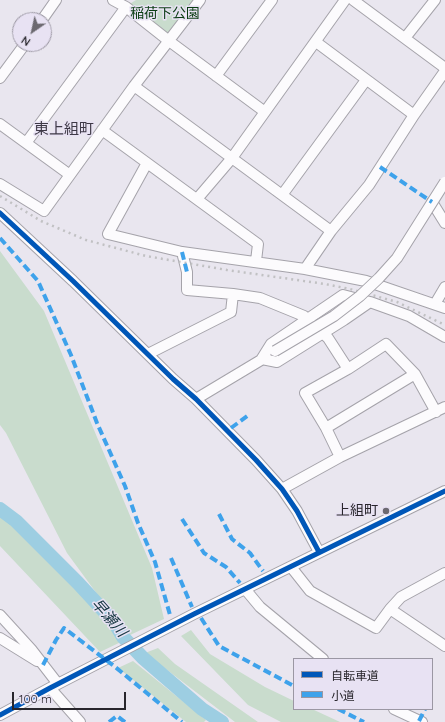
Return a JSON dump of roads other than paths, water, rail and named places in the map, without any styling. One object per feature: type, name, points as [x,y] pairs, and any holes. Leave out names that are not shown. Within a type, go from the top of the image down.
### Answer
[{"type":"street","points":[[48,12],[56,0]]},
{"type":"street","points":[[113,0],[126,7],[169,41],[265,112]]},
{"type":"street","points":[[0,184],[44,211],[134,86],[200,0]]},
{"type":"street","points":[[216,76],[272,0]]},
{"type":"street","points":[[198,199],[232,158],[345,0]]},
{"type":"street","points":[[305,269],[331,231],[369,185],[445,69],[353,0]]},
{"type":"street","points":[[405,38],[435,0]]},
{"type":"street","points":[[26,143],[126,7]]},
{"type":"street","points":[[316,42],[414,115]]},
{"type":"street","points":[[0,78],[5,64],[17,52]]},
{"type":"street","points":[[282,194],[366,80]]},
{"type":"street","points":[[134,86],[331,231]]},
{"type":"street","points":[[0,124],[70,175]]},
{"type":"street","points":[[102,130],[258,244],[256,261]]},
{"type":"street","points":[[147,163],[108,234],[182,252],[256,261],[366,281],[445,308]]},
{"type":"street","points":[[196,399],[334,316],[360,296],[397,258],[445,182]]},
{"type":"street","points":[[432,202],[445,223]]},
{"type":"street","points":[[0,213],[73,281],[173,379],[196,399],[256,460],[282,489],[297,511],[319,552]]},
{"type":"street","points":[[182,252],[187,272],[187,290],[260,298],[304,316],[328,338],[348,369]]},
{"type":"street","points":[[435,304],[445,287]]},
{"type":"street","points":[[148,354],[231,312],[233,294]]},
{"type":"street","points":[[262,360],[271,344],[343,295],[370,302],[409,316],[445,338]]},
{"type":"street","points":[[262,360],[277,362],[370,302]]},
{"type":"street","points":[[282,489],[340,457],[441,410],[415,374],[386,344],[348,369],[305,393],[326,428],[340,457]]},
{"type":"street","points":[[326,428],[415,374]]},
{"type":"street","points":[[0,715],[194,614],[445,491]]},
{"type":"street","points":[[291,567],[310,591],[376,628],[401,597],[445,573]]},
{"type":"street","points":[[245,589],[260,607],[321,658]]},
{"type":"street","points":[[390,609],[445,646]]},
{"type":"street","points":[[0,615],[31,649],[58,684],[80,722]]},
{"type":"street","points":[[0,638],[43,665]]},
{"type":"street","points":[[396,710],[422,722]]},
{"type":"waterway","name":"早瀬川","points":[[0,509],[16,521],[78,583],[114,622],[123,637],[143,658],[202,709],[222,722]]},
{"type":"railway","points":[[0,196],[41,221],[86,240],[146,256],[350,289],[397,302],[445,325]]},
{"type":"place","name":"上組町","points":[[386,511]]},
{"type":"district","name":"東上組町","points":[[64,129]]},
{"type":"park label","name":"稲荷下公園","points":[[165,14]]}]
